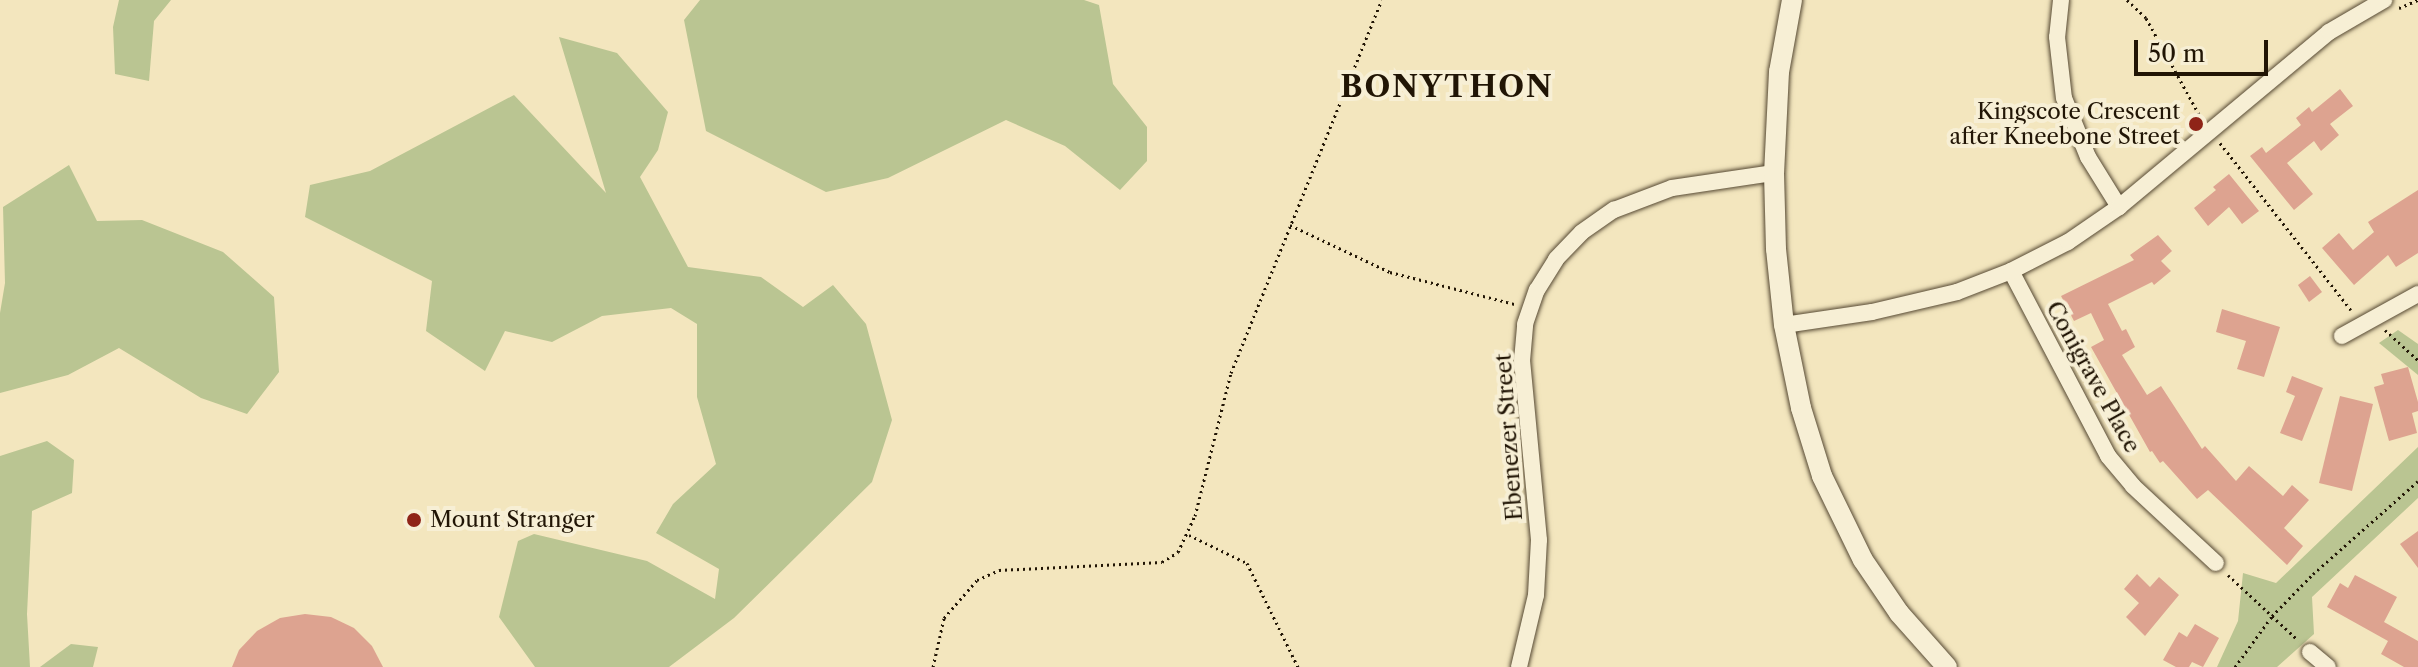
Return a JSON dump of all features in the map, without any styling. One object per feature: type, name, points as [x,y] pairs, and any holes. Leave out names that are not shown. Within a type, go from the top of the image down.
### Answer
[{"type":"street","points":[[1792,0],[1779,72],[1774,173],[1776,249],[1784,325],[1801,408],[1833,504],[1863,560],[1899,613],[1947,667]]},
{"type":"street","points":[[2061,0],[2057,58],[2064,98],[2088,157],[2119,207]]},
{"type":"street","points":[[1784,325],[1930,300],[2011,271],[2068,242],[2119,207],[2329,32],[2384,0]]},
{"type":"street","name":"Ebenezer Street","points":[[1519,667],[1536,595],[1539,540],[1522,361],[1525,324],[1537,290],[1556,259],[1582,232],[1614,210],[1672,188],[1774,173]]},
{"type":"street","name":"Conigrave Place","points":[[2011,271],[2108,456],[2133,486],[2216,563]]},
{"type":"street","points":[[2342,336],[2418,294]]},
{"type":"street","points":[[2310,652],[2328,667]]},
{"type":"path","points":[[933,667],[944,618],[977,580],[999,570],[1162,562],[1178,552],[1189,535],[1231,373],[1382,0]]},
{"type":"path","points":[[2127,0],[2146,18],[2175,75],[2211,131],[2353,311],[2387,331],[2418,360]]},
{"type":"path","points":[[1290,225],[1390,272],[1531,308]]},
{"type":"path","points":[[2235,667],[2272,616],[2332,555],[2418,481]]},
{"type":"path","points":[[1189,535],[1247,563],[1298,667]]},
{"type":"path","points":[[2216,563],[2310,652]]},
{"type":"green space","points":[[119,0],[171,0],[154,21],[149,81],[115,74],[113,27]]},
{"type":"green space","points":[[700,0],[1084,0],[1099,5],[1113,84],[1147,127],[1147,161],[1120,190],[1065,146],[1006,120],[888,178],[826,192],[706,131],[684,20]]},
{"type":"green space","points":[[559,37],[617,53],[668,112],[658,150],[640,177],[688,267],[761,277],[803,307],[833,285],[866,324],[892,420],[872,482],[734,618],[669,667],[535,667],[499,617],[518,541],[534,534],[647,561],[715,599],[719,569],[656,533],[673,504],[716,464],[697,397],[697,324],[671,308],[602,316],[552,342],[505,331],[485,371],[426,331],[432,281],[305,217],[310,185],[370,171],[514,95],[606,193]]},
{"type":"green space","points":[[69,165],[97,221],[142,220],[223,252],[274,297],[279,372],[247,414],[201,398],[119,348],[68,375],[0,393],[0,313],[5,283],[3,207]]},
{"type":"green space","points":[[2398,330],[2418,344],[2418,375],[2379,343]]},
{"type":"green space","points":[[47,441],[74,460],[72,493],[32,511],[27,614],[30,667],[0,667],[0,456]]},
{"type":"green space","points":[[2418,447],[2418,498],[2312,597],[2314,634],[2277,667],[2217,667],[2238,621],[2243,573],[2276,583]]},
{"type":"green space","points":[[71,644],[98,647],[93,667],[40,667]]},
{"type":"building","points":[[2340,89],[2353,106],[2330,124],[2339,135],[2321,151],[2314,141],[2287,163],[2313,194],[2294,210],[2250,156],[2262,147],[2266,153],[2301,125],[2296,118],[2309,107],[2312,112]]},
{"type":"building","points":[[2229,174],[2259,211],[2242,224],[2229,207],[2208,226],[2194,208],[2216,190],[2213,187]]},
{"type":"building","points":[[2418,190],[2418,253],[2396,267],[2388,255],[2354,285],[2322,248],[2339,233],[2353,250],[2374,232],[2368,222]]},
{"type":"building","points":[[2158,235],[2172,251],[2161,261],[2171,271],[2154,285],[2152,282],[2108,304],[2122,331],[2126,329],[2135,347],[2122,355],[2147,395],[2161,386],[2202,449],[2205,446],[2236,481],[2249,466],[2283,496],[2292,485],[2309,500],[2284,528],[2303,546],[2287,565],[2208,490],[2197,499],[2163,461],[2160,463],[2150,452],[2091,347],[2104,340],[2091,313],[2074,321],[2061,296],[2134,260],[2130,255]]},
{"type":"building","points":[[2310,276],[2322,292],[2309,302],[2298,285]]},
{"type":"building","points":[[2222,309],[2280,327],[2264,377],[2237,369],[2246,341],[2216,332]]},
{"type":"building","points":[[2408,367],[2418,402],[2418,411],[2412,413],[2417,433],[2389,441],[2374,387],[2384,384],[2381,374]]},
{"type":"building","points":[[2292,376],[2323,388],[2302,441],[2280,433],[2295,396],[2286,392]]},
{"type":"building","points":[[2340,396],[2373,404],[2352,491],[2319,483]]},
{"type":"building","points":[[2418,531],[2418,568],[2400,544]]},
{"type":"building","points":[[2137,574],[2150,587],[2159,577],[2179,595],[2145,636],[2126,617],[2139,603],[2124,589]]},
{"type":"building","points":[[2355,575],[2397,597],[2384,622],[2418,641],[2418,667],[2404,667],[2381,654],[2388,641],[2327,607],[2340,583],[2348,588]]},
{"type":"building","points":[[305,614],[331,617],[354,628],[372,646],[383,667],[232,667],[239,650],[257,631],[280,618]]},
{"type":"building","points":[[2195,624],[2219,638],[2203,667],[2192,662],[2189,667],[2176,667],[2163,660],[2179,632],[2187,637]]},
{"type":"place","name":"Kingscote Crescent after Kneebone Street","points":[[2196,124]]},
{"type":"place","name":"Mount Stranger","points":[[414,520]]},
{"type":"district","name":"BONYTHON","points":[[1447,87]]}]
